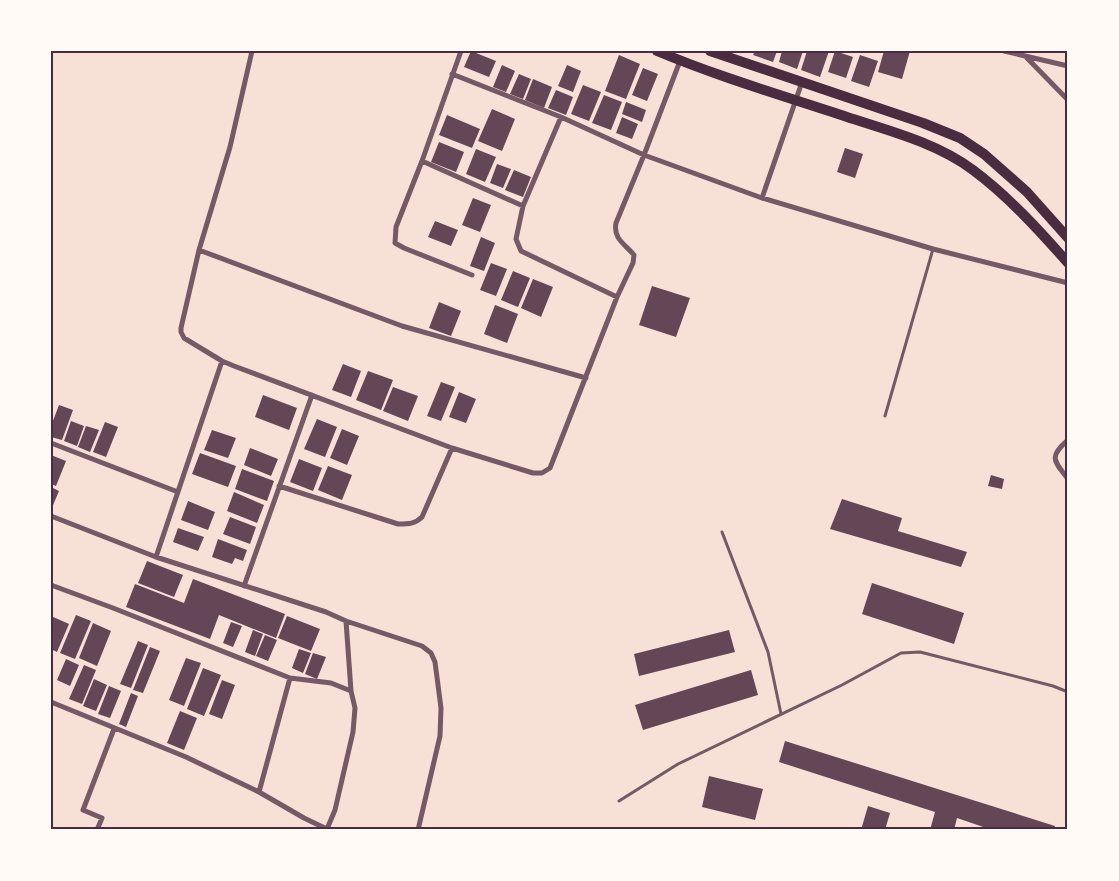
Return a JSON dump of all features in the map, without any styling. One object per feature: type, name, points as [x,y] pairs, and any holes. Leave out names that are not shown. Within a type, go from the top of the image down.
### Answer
[{"type":"main road","points":[[657,51],[680,61],[915,139],[947,155],[972,169],[1012,204],[1068,263]]},
{"type":"main road","points":[[717,52],[923,123],[960,138],[984,154],[1027,192],[1068,238]]},
{"type":"street","points":[[252,51],[230,147],[199,250],[181,332],[184,338],[222,361],[452,448],[533,473],[542,473],[550,468],[617,297],[634,262],[634,255],[617,238],[614,231],[680,61]]},
{"type":"street","points":[[460,51],[422,161],[396,227],[396,243],[404,248],[472,275]]},
{"type":"street","points":[[1004,51],[1068,66]]},
{"type":"street","points":[[1026,56],[1068,100]]},
{"type":"street","points":[[452,74],[561,117],[644,155],[762,198],[933,249],[1068,283]]},
{"type":"street","points":[[762,198],[802,82]]},
{"type":"street","points":[[561,117],[523,206],[516,239],[521,251],[617,297]]},
{"type":"street","points":[[422,161],[523,206]]},
{"type":"street","points":[[199,250],[402,326],[586,378]]},
{"type":"street","points":[[156,557],[222,361]]},
{"type":"street","points":[[244,586],[312,395]]},
{"type":"street","points":[[1068,440],[1058,449],[1054,458],[1068,479]]},
{"type":"street","points":[[51,443],[178,492]]},
{"type":"street","points":[[280,486],[398,524],[410,524],[422,517],[452,448]]},
{"type":"street","points":[[51,516],[156,557],[326,612],[422,646],[431,653],[435,662],[441,708],[440,736],[418,830]]},
{"type":"street","points":[[51,585],[290,678],[330,683],[351,691]]},
{"type":"street","points":[[51,702],[186,757],[328,829],[335,810],[353,732],[355,708],[351,691],[346,620]]},
{"type":"street","points":[[258,792],[290,678]]},
{"type":"street","points":[[97,830],[102,818],[83,810],[114,729]]},
{"type":"lane","points":[[885,416],[933,249]]},
{"type":"lane","points":[[722,532],[768,652],[781,714]]},
{"type":"lane","points":[[619,801],[678,764],[842,685],[901,653],[920,652],[1053,686],[1068,692]]},
{"type":"building","points":[[471,51],[496,61],[489,77],[464,67]]},
{"type":"building","points":[[755,51],[777,51],[773,62],[753,55]]},
{"type":"building","points":[[782,51],[803,51],[797,69],[779,62]]},
{"type":"building","points":[[807,51],[829,51],[820,77],[801,70]]},
{"type":"building","points":[[835,51],[853,57],[846,78],[828,72]]},
{"type":"building","points":[[884,51],[910,51],[902,79],[878,72]]},
{"type":"building","points":[[619,55],[640,64],[626,99],[605,91]]},
{"type":"building","points":[[860,55],[878,61],[869,87],[851,81]]},
{"type":"building","points":[[502,65],[515,71],[506,92],[493,87]]},
{"type":"building","points":[[567,65],[581,71],[573,92],[558,86]]},
{"type":"building","points":[[643,68],[658,74],[647,101],[632,95]]},
{"type":"building","points":[[519,74],[531,79],[523,99],[510,94]]},
{"type":"building","points":[[533,79],[552,87],[544,108],[525,100]]},
{"type":"building","points":[[583,85],[601,92],[589,121],[571,114]]},
{"type":"building","points":[[556,90],[573,97],[566,115],[548,108]]},
{"type":"building","points":[[604,95],[622,102],[611,130],[592,123]]},
{"type":"building","points":[[626,102],[646,110],[642,122],[622,114]]},
{"type":"building","points":[[492,109],[515,119],[502,151],[478,141]]},
{"type":"building","points":[[447,115],[480,129],[472,148],[439,135]]},
{"type":"building","points":[[622,117],[638,124],[632,139],[616,133]]},
{"type":"building","points":[[439,142],[464,152],[456,172],[431,162]]},
{"type":"building","points":[[845,148],[863,154],[855,178],[837,172]]},
{"type":"building","points":[[476,149],[496,157],[485,182],[466,174]]},
{"type":"building","points":[[497,164],[511,169],[503,188],[490,183]]},
{"type":"building","points":[[514,170],[531,177],[523,197],[505,190]]},
{"type":"building","points":[[473,198],[491,205],[480,232],[462,225]]},
{"type":"building","points":[[435,221],[458,230],[451,246],[428,237]]},
{"type":"building","points":[[481,237],[495,243],[484,271],[470,266]]},
{"type":"building","points":[[491,263],[507,269],[496,296],[480,290]]},
{"type":"building","points":[[513,271],[530,278],[518,307],[501,300]]},
{"type":"building","points":[[533,279],[553,287],[541,317],[521,308]]},
{"type":"building","points":[[652,286],[690,298],[676,337],[639,325]]},
{"type":"building","points":[[439,302],[461,311],[451,336],[429,328]]},
{"type":"building","points":[[495,305],[518,314],[507,343],[484,334]]},
{"type":"building","points":[[343,364],[361,371],[351,397],[332,390]]},
{"type":"building","points":[[368,371],[393,380],[381,410],[356,400]]},
{"type":"building","points":[[441,382],[455,387],[441,421],[427,416]]},
{"type":"building","points":[[393,387],[418,396],[408,421],[383,411]]},
{"type":"building","points":[[459,392],[476,399],[466,423],[449,417]]},
{"type":"building","points":[[263,395],[297,408],[289,430],[255,417]]},
{"type":"building","points":[[59,405],[73,410],[62,440],[51,437],[51,426]]},
{"type":"building","points":[[317,419],[337,427],[325,457],[304,449]]},
{"type":"building","points":[[71,421],[84,426],[77,446],[64,441]]},
{"type":"building","points":[[105,422],[118,427],[106,457],[93,452]]},
{"type":"building","points":[[86,426],[99,430],[90,452],[78,447]]},
{"type":"building","points":[[342,429],[359,436],[347,465],[330,458]]},
{"type":"building","points":[[212,430],[236,438],[228,458],[204,450]]},
{"type":"building","points":[[250,448],[278,459],[271,476],[244,465]]},
{"type":"building","points":[[200,453],[236,466],[228,487],[192,474]]},
{"type":"building","points":[[51,455],[66,461],[56,486],[51,484]]},
{"type":"building","points":[[299,459],[322,468],[313,491],[290,482]]},
{"type":"building","points":[[328,466],[352,475],[342,500],[318,490]]},
{"type":"building","points":[[242,469],[274,481],[267,501],[235,489]]},
{"type":"building","points":[[991,475],[1004,479],[1002,489],[988,486]]},
{"type":"building","points":[[51,487],[59,491],[51,510]]},
{"type":"building","points":[[234,492],[264,505],[257,523],[227,511]]},
{"type":"building","points":[[842,499],[902,518],[898,531],[967,552],[961,567],[830,529]]},
{"type":"building","points":[[188,501],[215,512],[208,530],[181,520]]},
{"type":"building","points":[[230,517],[256,527],[250,544],[223,534]]},
{"type":"building","points":[[178,528],[204,537],[198,551],[173,542]]},
{"type":"building","points":[[218,539],[247,550],[243,561],[235,558],[232,564],[212,557]]},
{"type":"building","points":[[147,561],[183,575],[174,597],[138,583]]},
{"type":"building","points":[[193,579],[285,614],[276,638],[219,615],[210,639],[126,607],[135,584],[184,603]]},
{"type":"building","points":[[872,583],[964,613],[954,644],[862,614]]},
{"type":"building","points":[[76,615],[91,621],[75,659],[60,653]]},
{"type":"building","points":[[51,616],[69,624],[57,652],[51,649]]},
{"type":"building","points":[[287,616],[320,629],[311,651],[278,638]]},
{"type":"building","points":[[231,622],[242,626],[233,647],[223,643]]},
{"type":"building","points":[[93,623],[111,631],[97,666],[79,658]]},
{"type":"building","points":[[253,630],[263,634],[255,656],[245,652]]},
{"type":"building","points":[[729,630],[735,652],[639,676],[634,654]]},
{"type":"building","points":[[265,635],[277,640],[268,661],[256,656]]},
{"type":"building","points":[[138,641],[148,645],[131,688],[120,684]]},
{"type":"building","points":[[150,647],[160,651],[143,693],[133,690]]},
{"type":"building","points":[[299,649],[311,653],[303,673],[292,668]]},
{"type":"building","points":[[313,653],[326,657],[317,679],[305,674]]},
{"type":"building","points":[[186,658],[201,663],[184,706],[169,700]]},
{"type":"building","points":[[66,659],[79,665],[70,686],[57,680]]},
{"type":"building","points":[[84,665],[96,670],[82,704],[69,699]]},
{"type":"building","points":[[203,668],[221,675],[204,716],[187,709]]},
{"type":"building","points":[[751,670],[758,695],[643,730],[635,705]]},
{"type":"building","points":[[94,679],[107,685],[96,711],[83,706]]},
{"type":"building","points":[[222,680],[235,685],[222,719],[209,714]]},
{"type":"building","points":[[109,686],[121,691],[110,718],[98,714]]},
{"type":"building","points":[[131,693],[138,696],[126,727],[119,724]]},
{"type":"building","points":[[180,711],[197,718],[184,750],[167,743]]},
{"type":"building","points":[[785,741],[1055,826],[1054,830],[992,830],[957,818],[954,830],[930,830],[935,812],[779,762]]},
{"type":"building","points":[[709,776],[763,789],[755,820],[702,807]]},
{"type":"building","points":[[868,806],[890,813],[885,830],[861,830]]}]
